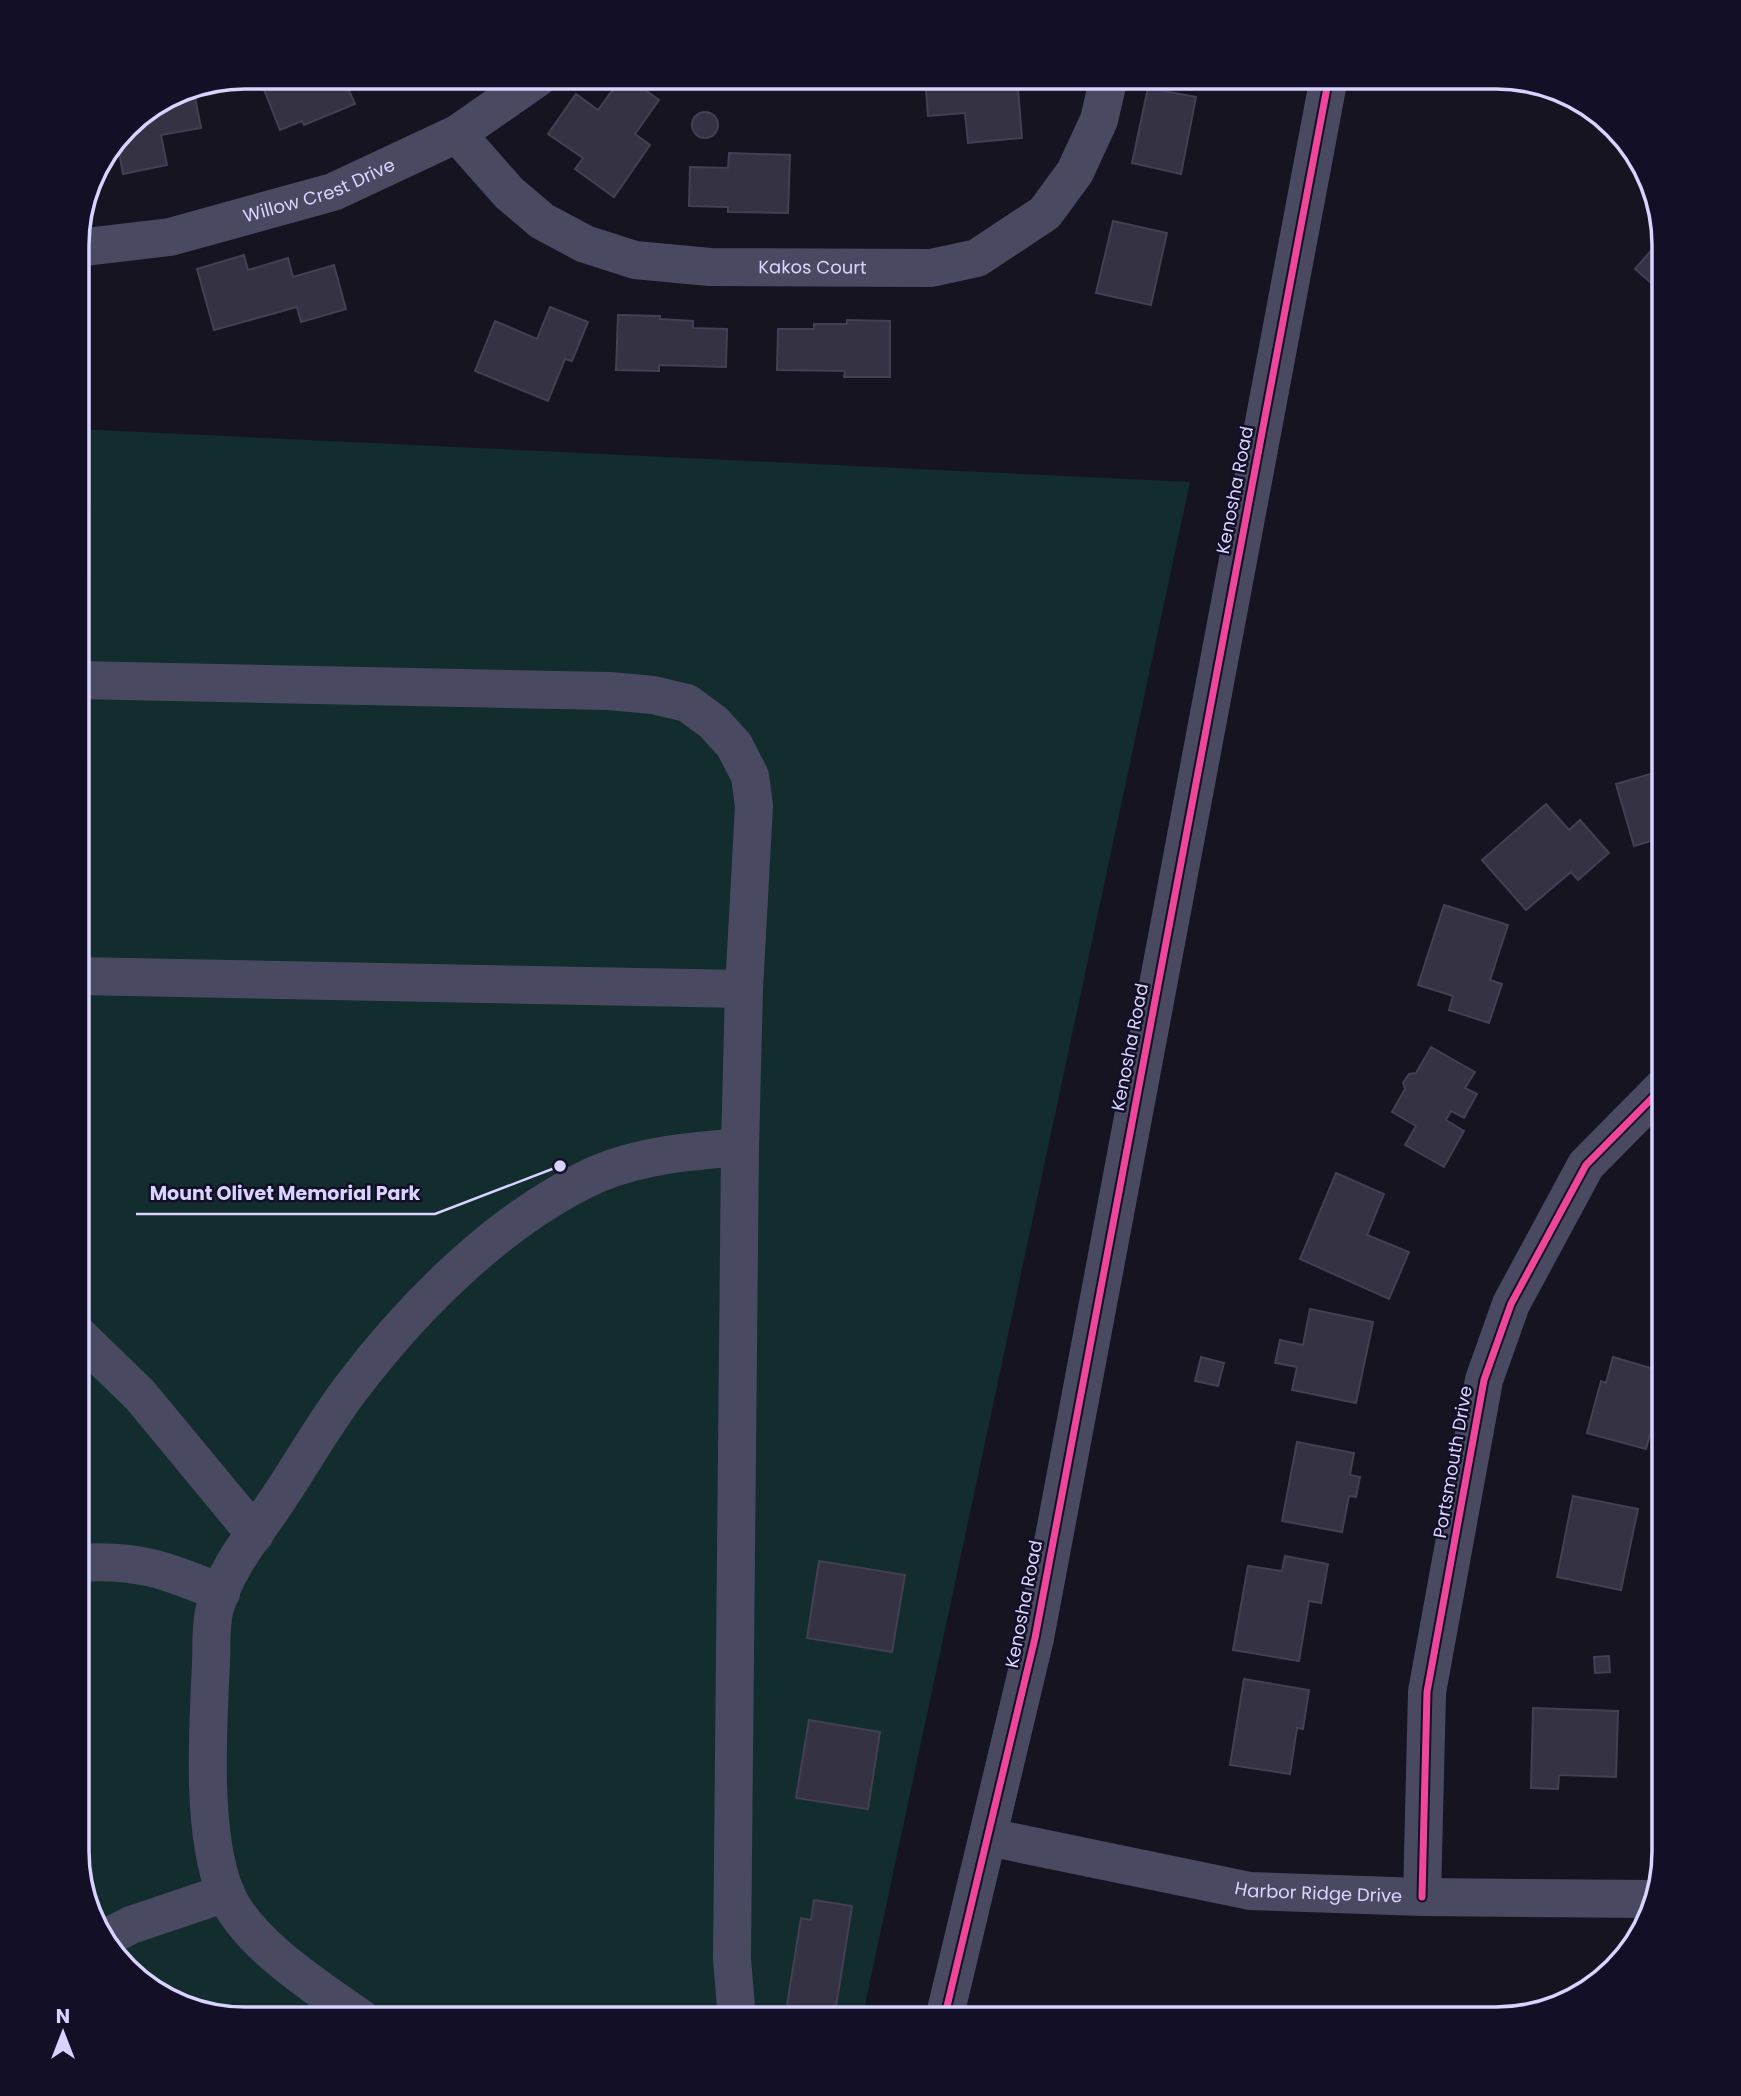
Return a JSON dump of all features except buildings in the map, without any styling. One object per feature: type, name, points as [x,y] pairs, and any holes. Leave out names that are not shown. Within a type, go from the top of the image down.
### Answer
[{"type":"street","name":"Willow Crest Drive","points":[[90,246],[170,237],[333,192],[457,134],[520,90]]},
{"type":"street","name":"Kakos Court","points":[[457,134],[509,193],[542,220],[585,244],[635,260],[710,267],[931,268],[976,258],[1045,214],[1075,172],[1094,130],[1105,90]]},
{"type":"street","name":"Kenosha Road","points":[[947,2007],[1035,1638],[1327,90]]},
{"type":"street","points":[[90,680],[609,691],[653,695],[687,703],[713,722],[734,745],[750,775],[754,806],[744,989],[740,1147],[732,1959],[736,2007]]},
{"type":"street","points":[[90,976],[744,989]]},
{"type":"street","name":"Portsmouth Drive","points":[[1422,1897],[1427,1692],[1484,1380],[1511,1304],[1586,1165],[1652,1098]]},
{"type":"street","points":[[346,2007],[276,1955],[242,1920],[226,1893],[215,1851],[209,1792],[214,1611],[228,1573],[359,1378],[399,1330],[512,1224],[552,1198],[599,1173],[645,1160],[740,1147]]},
{"type":"street","points":[[89,1346],[140,1395],[255,1534]]},
{"type":"street","points":[[89,1562],[110,1561],[148,1565],[221,1593]]},
{"type":"street","name":"Harbor Ridge Drive","points":[[988,1837],[1251,1891],[1422,1897],[1643,1899]]},
{"type":"street","points":[[118,1932],[226,1893]]},
{"type":"green space","points":[[90,430],[1190,482],[865,2007],[246,2007],[215,2004],[195,1998],[176,1991],[159,1980],[128,1954],[105,1920],[95,1891],[89,1851]]},
{"type":"cycle path","points":[[947,2007],[1035,1638],[1327,90]]},
{"type":"cycle path","points":[[1422,1897],[1427,1692],[1484,1380],[1511,1304],[1586,1165],[1652,1098]]},
{"type":"place","name":"Mount Olivet Memorial Park","points":[[560,1166]]}]
